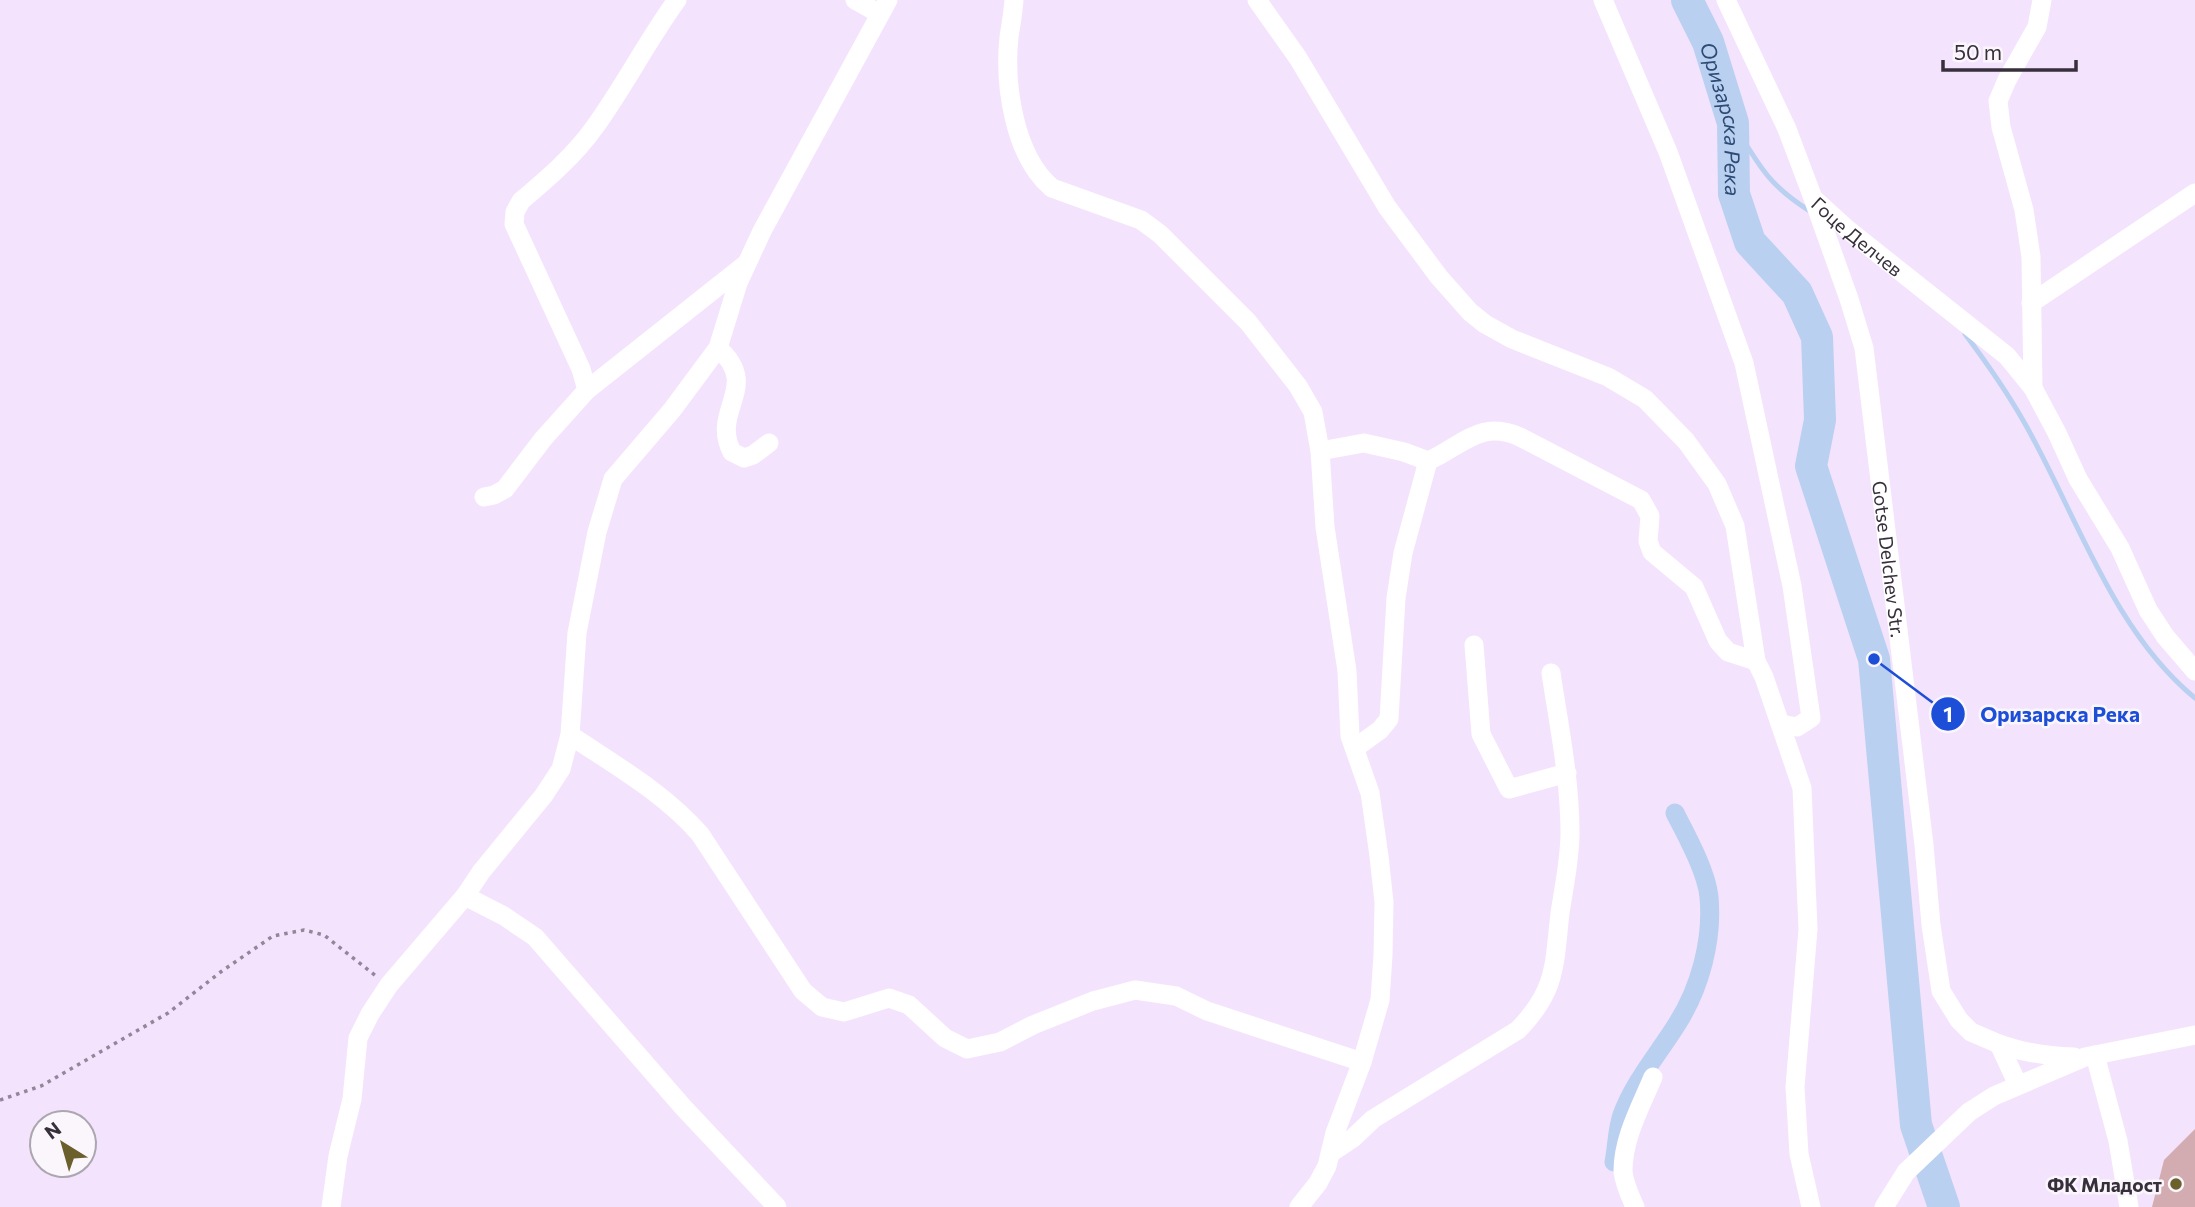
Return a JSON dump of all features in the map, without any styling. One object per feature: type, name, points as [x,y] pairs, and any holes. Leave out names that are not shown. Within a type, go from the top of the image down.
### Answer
[{"type":"street","points":[[587,390],[514,225],[515,212],[521,201],[562,164],[595,127],[656,28],[677,0]]},
{"type":"street","points":[[331,1207],[338,1156],[352,1099],[358,1038],[389,985],[465,896],[561,769],[570,735],[577,634],[597,531],[613,480],[672,410],[718,348],[747,263],[776,203],[838,96],[884,7],[855,0]]},
{"type":"street","points":[[1014,0],[1009,39],[1009,83],[1013,114],[1019,136],[1042,180],[1052,188],[1141,220],[1160,234],[1248,322],[1298,386],[1312,412],[1320,451],[1325,527],[1347,671],[1350,736],[1370,793],[1384,902],[1380,1000],[1362,1062],[1335,1133],[1332,1152],[1318,1183],[1299,1207]]},
{"type":"street","points":[[1257,0],[1298,58],[1387,207],[1462,305],[1485,324],[1512,339],[1608,377],[1645,399],[1686,441],[1717,484],[1735,526],[1756,660],[1802,788],[1808,929],[1795,1087],[1799,1154],[1811,1207]]},
{"type":"street","points":[[1603,0],[1668,152],[1744,363],[1792,586],[1811,718],[1797,727],[1781,724]]},
{"type":"street","name":"Гоце Делчев","points":[[1726,0],[1772,95],[1813,198],[1847,229],[2007,356],[2033,388],[2078,479],[2120,548],[2148,610],[2165,636],[2195,671]]},
{"type":"street","points":[[2033,388],[2029,245],[2024,211],[2001,127],[1998,101],[2037,27],[2042,0]]},
{"type":"street","points":[[2031,303],[2195,194]]},
{"type":"street","name":"Gotse Delchev Str.","points":[[1813,198],[1864,348],[1941,991],[1959,1020],[1980,1037]]},
{"type":"street","points":[[484,497],[505,489],[543,439],[587,390],[747,263]]},
{"type":"street","points":[[718,348],[729,357],[736,369],[737,386],[724,434],[732,452],[744,458],[769,443]]},
{"type":"street","points":[[1355,748],[1380,730],[1389,719],[1396,598],[1403,553],[1427,461],[1480,432],[1505,430],[1641,500],[1650,516],[1648,541],[1652,552],[1694,587],[1718,641],[1728,652],[1756,660]]},
{"type":"street","points":[[1320,451],[1364,443],[1404,452],[1427,461]]},
{"type":"street","points":[[1474,645],[1481,734],[1509,789],[1567,773]]},
{"type":"street","points":[[1332,1152],[1353,1138],[1373,1119],[1518,1030],[1534,1013],[1548,991],[1570,835],[1567,773],[1551,673]]},
{"type":"street","points":[[570,735],[640,780],[687,818],[783,963],[803,991],[821,1007],[845,1012],[889,998],[909,1005],[945,1038],[967,1049],[1000,1042],[1033,1025],[1093,1001],[1135,990],[1151,991],[1175,996],[1207,1011],[1362,1062]]},
{"type":"street","points":[[465,896],[504,916],[535,937],[683,1107],[777,1207]]},
{"type":"street","points":[[1884,1207],[1906,1172],[1969,1112],[2006,1090],[2090,1056],[2195,1034]]},
{"type":"street","points":[[1980,1037],[2017,1051],[2042,1055],[2090,1056]]},
{"type":"street","points":[[1980,1037],[1997,1066],[2006,1090]]},
{"type":"street","points":[[1999,1044],[2006,1090]]},
{"type":"street","points":[[2090,1056],[2118,1141],[2129,1207]]},
{"type":"street","points":[[1635,1207],[1623,1171],[1625,1155],[1628,1137],[1653,1077]]},
{"type":"path","points":[[0,1100],[41,1086],[168,1013],[273,936],[304,930],[324,935],[389,985]]},
{"type":"shaded area","name":"ФК Младост","points":[[2195,1129],[2195,1207],[2152,1207],[2164,1160]]},
{"type":"waterway","name":"Оризарска Река","points":[[1687,0],[1708,42],[1733,123],[1734,194],[1750,242],[1797,293],[1817,337],[1820,420],[1811,466],[1874,659],[1916,1125],[1944,1207]]},
{"type":"waterway","points":[[1733,123],[1765,173],[1784,192],[1810,211]]},
{"type":"waterway","points":[[1965,334],[2024,422],[2118,605],[2166,670],[2195,698]]},
{"type":"waterway","points":[[1614,1162],[1619,1126],[1627,1103],[1685,1010],[1707,947],[1710,913],[1705,877],[1675,813]]},
{"type":"place","name":"Оризарска Река","points":[[1874,659]]},
{"type":"place","name":"ФК Младост","points":[[2176,1184]]}]
